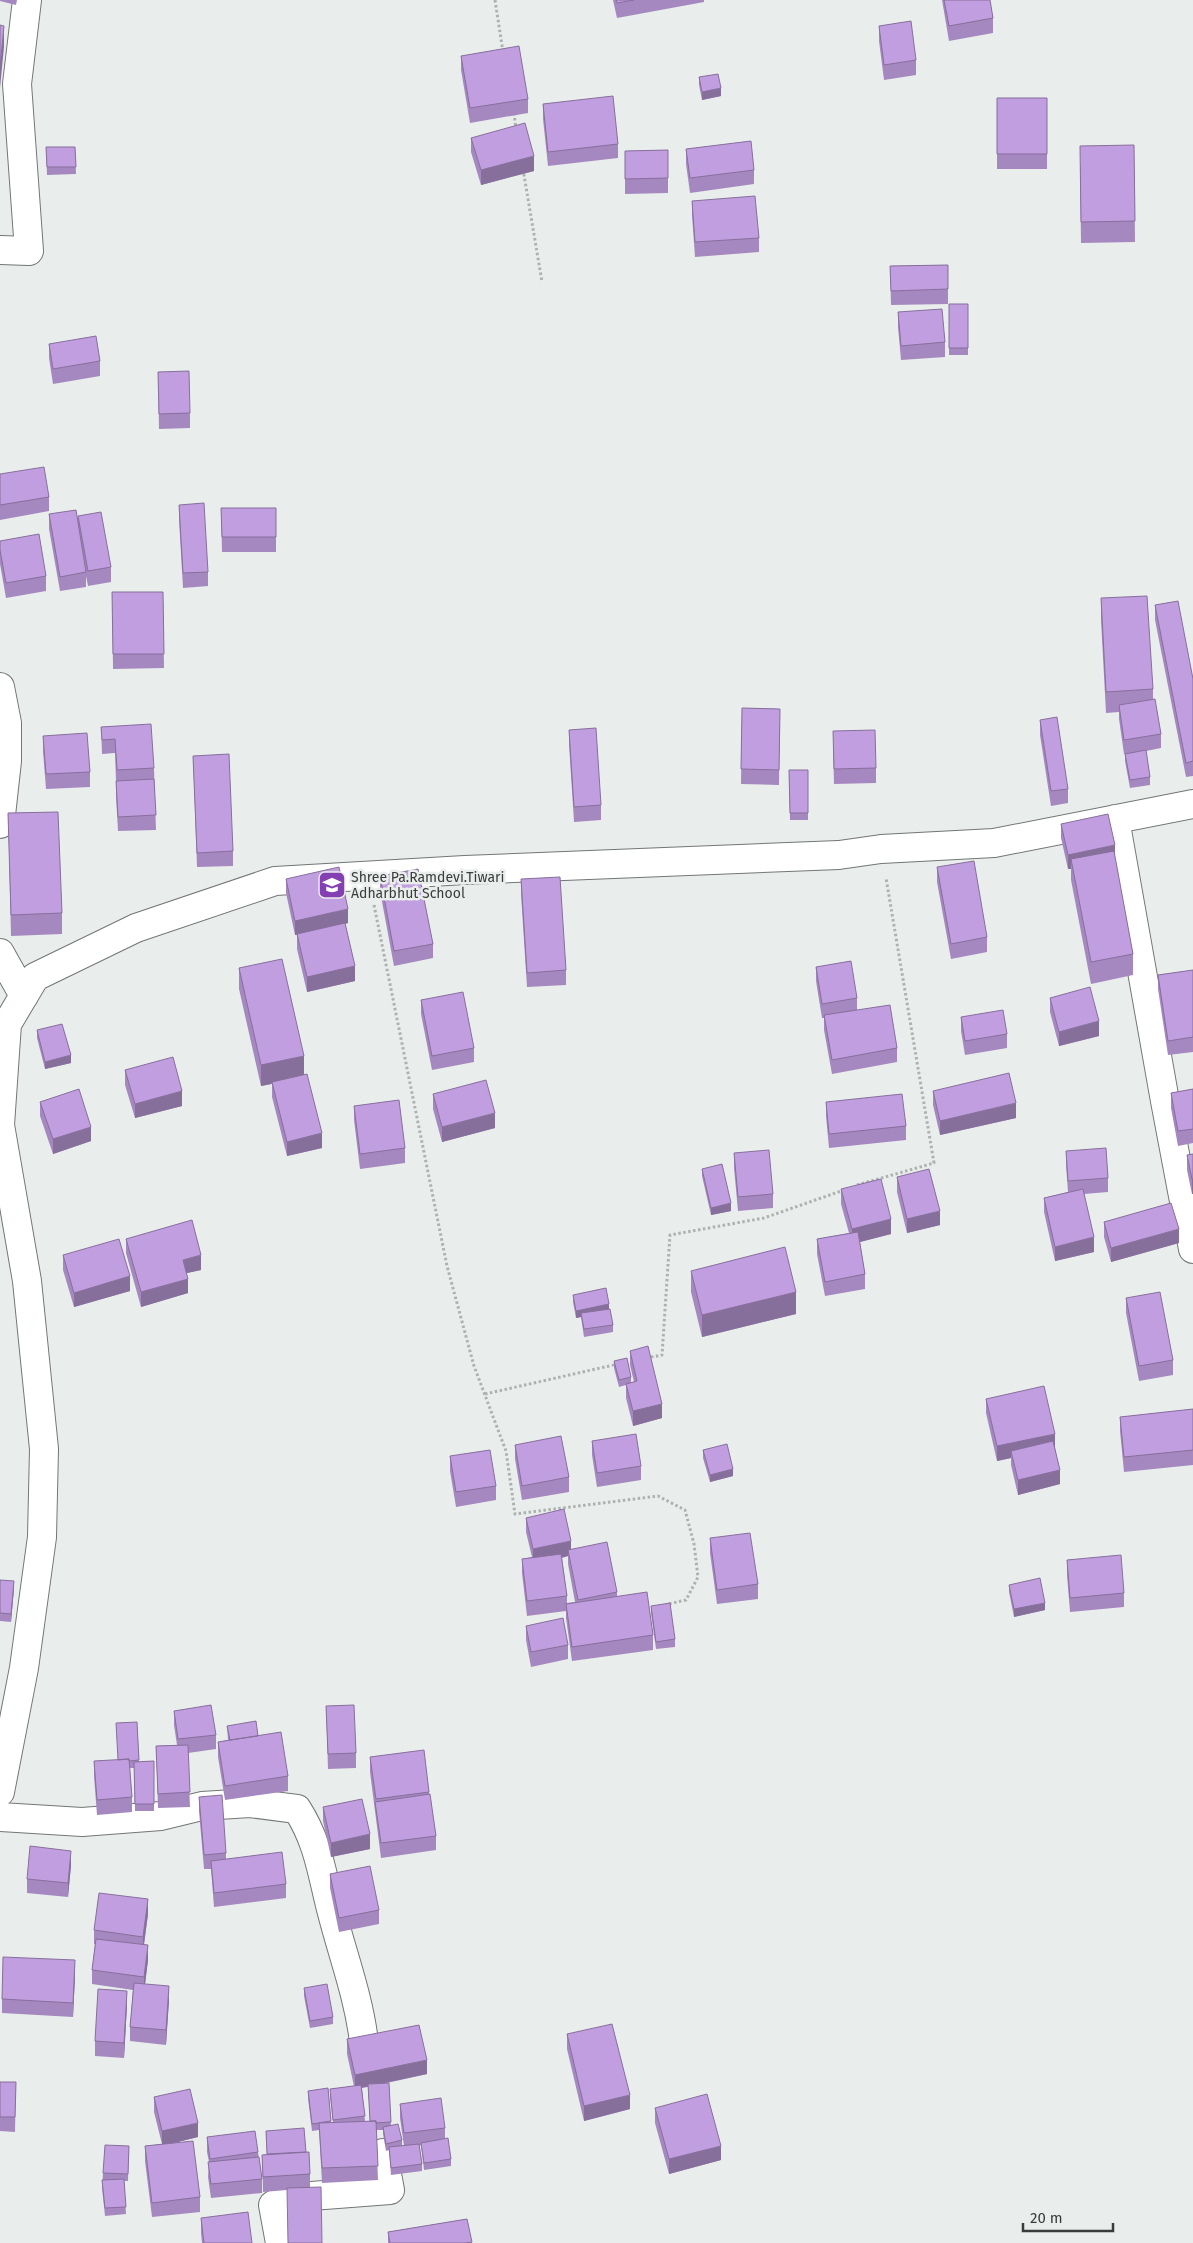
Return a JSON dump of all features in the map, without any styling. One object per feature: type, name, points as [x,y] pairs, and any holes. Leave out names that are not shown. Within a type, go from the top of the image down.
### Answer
[{"type":"street","points":[[0,250],[29,251],[17,84],[26,0]]},
{"type":"street","points":[[0,687],[7,723],[7,761],[0,824]]},
{"type":"street","points":[[0,1792],[24,1668],[42,1537],[44,1449],[27,1281],[0,1125],[7,1024],[35,977],[136,928],[275,881],[466,870],[839,855],[881,849],[994,843],[1193,804]]},
{"type":"street","points":[[1116,819],[1166,1111],[1193,1248]]},
{"type":"street","points":[[0,953],[24,996]]},
{"type":"street","points":[[0,1817],[82,1822],[161,1816],[202,1806],[250,1803],[297,1809],[309,1828],[323,1869],[332,1911],[361,2012],[364,2042]]},
{"type":"street","points":[[280,2243],[273,2205],[284,2198],[390,2190],[383,2152]]},
{"type":"path","points":[[494,0],[504,58]]},
{"type":"path","points":[[513,107],[518,136]]},
{"type":"path","points":[[522,165],[542,282]]},
{"type":"path","points":[[643,1359],[662,1354],[670,1236],[764,1218],[851,1187],[934,1163],[881,849]]},
{"type":"path","points":[[368,876],[447,1266],[474,1366],[506,1451],[514,1514],[658,1496],[685,1510],[694,1544],[698,1577],[686,1600],[667,1604]]},
{"type":"path","points":[[485,1394],[625,1363]]},
{"type":"building","points":[[616,0],[634,0],[617,3]]},
{"type":"building","points":[[944,0],[990,0],[993,18],[949,26]]},
{"type":"building","points":[[911,21],[916,60],[884,65],[879,26]]},
{"type":"building","points":[[0,25],[4,26],[0,67]]},
{"type":"building","points":[[519,46],[528,99],[470,108],[461,56]]},
{"type":"building","points":[[718,74],[721,88],[702,92],[699,77]]},
{"type":"building","points":[[613,96],[618,144],[548,152],[543,104]]},
{"type":"building","points":[[997,98],[1047,98],[1047,154],[997,154]]},
{"type":"building","points":[[525,123],[534,156],[481,170],[471,138]]},
{"type":"building","points":[[751,141],[754,170],[690,178],[686,149]]},
{"type":"building","points":[[1134,145],[1135,221],[1081,222],[1080,146]]},
{"type":"building","points":[[46,147],[75,147],[76,167],[47,167]]},
{"type":"building","points":[[668,150],[668,178],[625,179],[625,151]]},
{"type":"building","points":[[755,196],[759,238],[695,242],[692,201]]},
{"type":"building","points":[[948,265],[948,289],[891,291],[890,266]]},
{"type":"building","points":[[949,304],[968,304],[968,348],[949,348]]},
{"type":"building","points":[[942,309],[945,342],[901,346],[898,312]]},
{"type":"building","points":[[96,336],[100,361],[53,369],[49,344]]},
{"type":"building","points":[[189,371],[190,413],[159,414],[158,372]]},
{"type":"building","points":[[44,467],[49,497],[0,505],[0,474]]},
{"type":"building","points":[[204,503],[208,572],[183,573],[179,505]]},
{"type":"building","points":[[221,508],[276,508],[276,537],[222,537]]},
{"type":"building","points":[[76,510],[86,572],[60,577],[49,514]]},
{"type":"building","points":[[101,512],[111,567],[88,571],[78,516]]},
{"type":"building","points":[[39,534],[46,576],[6,583],[0,541]]},
{"type":"building","points":[[112,592],[163,592],[164,654],[113,654]]},
{"type":"building","points":[[1147,596],[1153,689],[1106,692],[1101,598]]},
{"type":"building","points":[[1178,601],[1193,679],[1193,761],[1186,763],[1155,605]]},
{"type":"building","points":[[1155,699],[1161,734],[1124,740],[1119,705]]},
{"type":"building","points":[[742,708],[780,709],[779,770],[741,769]]},
{"type":"building","points":[[1057,717],[1068,789],[1051,791],[1040,720]]},
{"type":"building","points":[[151,724],[154,768],[117,770],[115,739],[102,740],[101,727]]},
{"type":"building","points":[[596,728],[601,805],[574,807],[569,730]]},
{"type":"building","points":[[875,730],[876,768],[834,769],[833,731]]},
{"type":"building","points":[[87,733],[90,772],[46,774],[43,736]]},
{"type":"building","points":[[1146,750],[1150,777],[1130,780],[1125,754]]},
{"type":"building","points":[[229,754],[233,851],[197,853],[193,756]]},
{"type":"building","points":[[789,770],[808,770],[808,813],[790,813]]},
{"type":"building","points":[[154,779],[156,815],[118,817],[116,781]]},
{"type":"building","points":[[58,812],[62,913],[11,915],[8,813]]},
{"type":"building","points":[[1108,814],[1115,845],[1068,855],[1061,824]]},
{"type":"building","points":[[1114,851],[1133,954],[1091,962],[1071,859]]},
{"type":"building","points":[[974,861],[987,937],[951,944],[937,867]]},
{"type":"building","points":[[339,867],[348,909],[295,921],[286,879]]},
{"type":"building","points":[[418,869],[433,944],[394,951],[380,876]]},
{"type":"building","points":[[560,877],[566,970],[527,973],[521,879]]},
{"type":"building","points":[[345,923],[355,966],[307,977],[297,934]]},
{"type":"building","points":[[282,959],[304,1056],[261,1065],[239,968]]},
{"type":"building","points":[[851,961],[857,998],[822,1004],[816,967]]},
{"type":"building","points":[[1193,970],[1193,1037],[1168,1041],[1158,975]]},
{"type":"building","points":[[1090,987],[1099,1021],[1059,1032],[1050,998]]},
{"type":"building","points":[[463,992],[474,1048],[432,1056],[421,1000]]},
{"type":"building","points":[[890,1005],[897,1048],[832,1060],[824,1015]]},
{"type":"building","points":[[1003,1010],[1007,1034],[965,1041],[961,1017]]},
{"type":"building","points":[[62,1024],[71,1055],[45,1062],[37,1030]]},
{"type":"building","points":[[173,1057],[182,1091],[135,1104],[125,1070]]},
{"type":"building","points":[[1009,1073],[1016,1103],[940,1121],[933,1091]]},
{"type":"building","points":[[307,1074],[322,1133],[287,1142],[272,1082]]},
{"type":"building","points":[[486,1080],[495,1113],[442,1127],[433,1094]]},
{"type":"building","points":[[79,1089],[91,1127],[53,1139],[40,1102]]},
{"type":"building","points":[[1193,1089],[1193,1129],[1178,1131],[1171,1093]]},
{"type":"building","points":[[902,1094],[906,1126],[829,1134],[826,1102]]},
{"type":"building","points":[[399,1100],[405,1148],[360,1154],[354,1106]]},
{"type":"building","points":[[1106,1148],[1108,1178],[1068,1181],[1066,1151]]},
{"type":"building","points":[[769,1150],[773,1194],[738,1197],[734,1153]]},
{"type":"building","points":[[1193,1154],[1193,1179],[1192,1179],[1187,1155]]},
{"type":"building","points":[[722,1164],[731,1203],[711,1208],[702,1169]]},
{"type":"building","points":[[929,1169],[940,1211],[907,1219],[897,1177]]},
{"type":"building","points":[[881,1179],[891,1219],[852,1229],[841,1189]]},
{"type":"building","points":[[1083,1189],[1094,1237],[1055,1247],[1044,1198]]},
{"type":"building","points":[[1171,1203],[1179,1229],[1111,1248],[1104,1222]]},
{"type":"building","points":[[192,1220],[201,1255],[183,1260],[188,1279],[141,1292],[126,1239]]},
{"type":"building","points":[[858,1232],[865,1274],[825,1282],[817,1239]]},
{"type":"building","points":[[119,1239],[130,1276],[74,1293],[63,1255]]},
{"type":"building","points":[[785,1247],[796,1292],[702,1315],[691,1271]]},
{"type":"building","points":[[606,1288],[609,1304],[576,1311],[573,1295]]},
{"type":"building","points":[[1160,1292],[1173,1360],[1139,1366],[1126,1298]]},
{"type":"building","points":[[610,1309],[613,1325],[584,1329],[581,1313]]},
{"type":"building","points":[[648,1346],[662,1404],[633,1411],[626,1384],[637,1381],[630,1351]]},
{"type":"building","points":[[627,1358],[631,1377],[619,1380],[614,1361]]},
{"type":"building","points":[[1044,1386],[1055,1434],[997,1446],[986,1399]]},
{"type":"building","points":[[1193,1409],[1193,1450],[1124,1457],[1120,1417]]},
{"type":"building","points":[[636,1434],[641,1466],[597,1473],[592,1441]]},
{"type":"building","points":[[561,1436],[569,1477],[522,1486],[515,1445]]},
{"type":"building","points":[[1053,1441],[1060,1470],[1018,1480],[1011,1451]]},
{"type":"building","points":[[727,1444],[733,1469],[710,1475],[703,1450]]},
{"type":"building","points":[[490,1450],[496,1486],[456,1492],[450,1456]]},
{"type":"building","points":[[564,1509],[571,1541],[533,1549],[526,1518]]},
{"type":"building","points":[[750,1533],[758,1584],[717,1590],[710,1538]]},
{"type":"building","points":[[607,1542],[617,1592],[578,1600],[568,1550]]},
{"type":"building","points":[[561,1554],[567,1596],[527,1601],[522,1559]]},
{"type":"building","points":[[1121,1555],[1124,1593],[1070,1598],[1067,1560]]},
{"type":"building","points":[[1040,1578],[1045,1603],[1014,1609],[1009,1585]]},
{"type":"building","points":[[0,1580],[14,1581],[11,1614],[0,1613]]},
{"type":"building","points":[[647,1592],[653,1635],[572,1647],[566,1604]]},
{"type":"building","points":[[670,1603],[675,1639],[656,1642],[651,1606]]},
{"type":"building","points":[[563,1618],[568,1645],[531,1652],[526,1626]]},
{"type":"building","points":[[211,1705],[216,1735],[178,1739],[174,1711]]},
{"type":"building","points":[[354,1705],[356,1753],[328,1754],[326,1706]]},
{"type":"building","points":[[256,1721],[258,1736],[230,1740],[227,1726]]},
{"type":"building","points":[[137,1722],[139,1760],[118,1760],[116,1723]]},
{"type":"building","points":[[281,1732],[288,1776],[225,1786],[218,1742]]},
{"type":"building","points":[[188,1745],[190,1792],[158,1794],[156,1746]]},
{"type":"building","points":[[424,1750],[429,1792],[376,1799],[370,1757]]},
{"type":"building","points":[[129,1759],[132,1797],[97,1800],[94,1761]]},
{"type":"building","points":[[154,1761],[154,1804],[135,1804],[134,1762]]},
{"type":"building","points":[[430,1794],[436,1836],[381,1843],[375,1802]]},
{"type":"building","points":[[222,1795],[226,1853],[204,1855],[199,1797]]},
{"type":"building","points":[[362,1799],[370,1834],[331,1843],[323,1807]]},
{"type":"building","points":[[30,1846],[71,1851],[68,1883],[27,1879]]},
{"type":"building","points":[[282,1852],[286,1884],[214,1893],[211,1861]]},
{"type":"building","points":[[370,1866],[379,1910],[339,1918],[330,1874]]},
{"type":"building","points":[[99,1893],[148,1899],[143,1937],[94,1930]]},
{"type":"building","points":[[96,1939],[148,1945],[144,1977],[92,1970]]},
{"type":"building","points":[[3,1957],[75,1960],[73,2003],[2,1999]]},
{"type":"building","points":[[134,1983],[169,1986],[166,2030],[130,2027]]},
{"type":"building","points":[[327,1984],[333,2017],[310,2021],[304,1988]]},
{"type":"building","points":[[98,1989],[127,1991],[124,2043],[95,2041]]},
{"type":"building","points":[[612,2024],[630,2095],[584,2106],[567,2034]]},
{"type":"building","points":[[419,2025],[427,2060],[355,2075],[347,2039]]},
{"type":"building","points":[[0,2082],[16,2082],[15,2117],[0,2117]]},
{"type":"building","points":[[389,2083],[391,2122],[376,2123],[376,2121],[370,2121],[368,2084]]},
{"type":"building","points":[[361,2085],[365,2116],[333,2120],[330,2089]]},
{"type":"building","points":[[328,2088],[331,2121],[312,2124],[308,2091]]},
{"type":"building","points":[[190,2089],[198,2123],[162,2131],[154,2097]]},
{"type":"building","points":[[707,2094],[721,2146],[669,2159],[655,2108]]},
{"type":"building","points":[[441,2098],[445,2128],[404,2133],[400,2104]]},
{"type":"building","points":[[376,2121],[378,2166],[322,2168],[319,2123]]},
{"type":"building","points":[[398,2124],[402,2140],[386,2144],[383,2127]]},
{"type":"building","points":[[304,2128],[306,2152],[267,2154],[266,2131]]},
{"type":"building","points":[[255,2131],[258,2152],[210,2159],[207,2137]]},
{"type":"building","points":[[448,2138],[451,2159],[424,2163],[421,2143]]},
{"type":"building","points":[[193,2141],[200,2197],[152,2203],[145,2146]]},
{"type":"building","points":[[419,2144],[422,2164],[391,2168],[389,2147]]},
{"type":"building","points":[[105,2145],[129,2146],[128,2174],[103,2173]]},
{"type":"building","points":[[309,2152],[310,2174],[263,2177],[262,2155]]},
{"type":"building","points":[[259,2157],[262,2179],[211,2184],[208,2162]]},
{"type":"building","points":[[124,2179],[126,2207],[105,2208],[102,2180]]},
{"type":"building","points":[[321,2187],[322,2243],[288,2243],[287,2188]]},
{"type":"building","points":[[248,2212],[252,2243],[204,2243],[201,2218]]},
{"type":"building","points":[[467,2219],[472,2242],[390,2243],[388,2232]]},
{"type":"place","name":"Shree Pa.Ramdevi.Tiwari Adharbhut School","points":[[332,885]]}]
